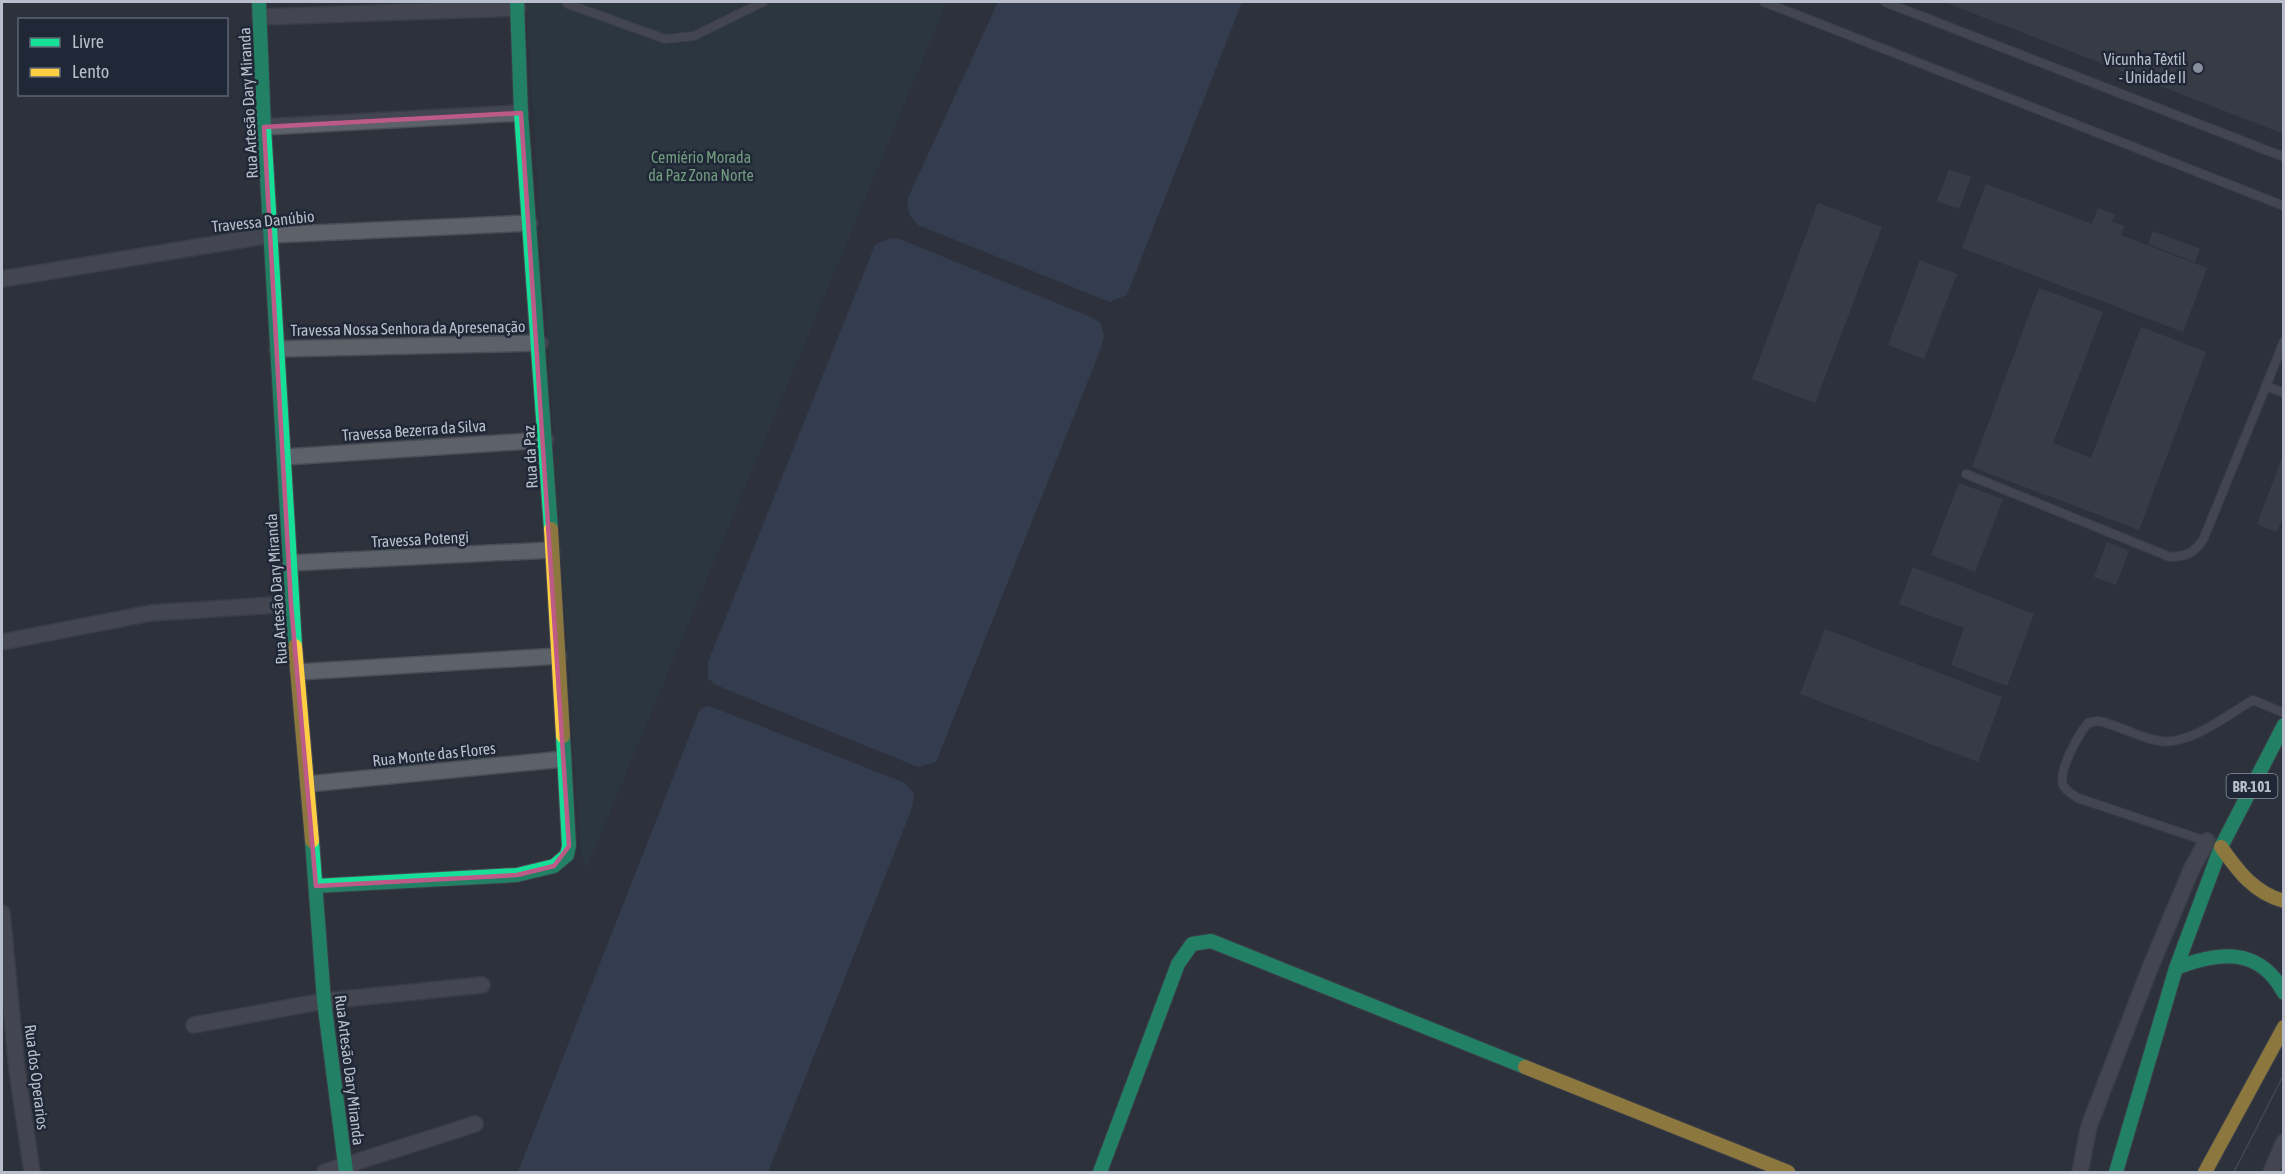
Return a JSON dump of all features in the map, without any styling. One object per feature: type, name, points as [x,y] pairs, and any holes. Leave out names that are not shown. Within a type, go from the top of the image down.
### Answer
[{"type":"street","points":[[260,9],[517,4]]},
{"type":"street","name":"Rua da Paz","points":[[316,886],[517,875],[554,866],[567,855],[569,846],[559,656],[540,344],[521,113],[517,4]]},
{"type":"street","name":"Rua Artesão Dary Miranda","points":[[260,9],[264,127],[285,457],[291,604],[308,784],[324,1001],[346,1169]]},
{"type":"street","points":[[264,127],[521,113]]},
{"type":"street","name":"Travessa Danúbio","points":[[2,279],[271,235],[530,223]]},
{"type":"street","name":"Travessa Nossa Senhora da Apresenação","points":[[277,349],[540,344]]},
{"type":"street","name":"Travessa Bezerra da Silva","points":[[285,457],[546,440]]},
{"type":"street","name":"Travessa Potengi","points":[[290,563],[552,550]]},
{"type":"street","points":[[2,642],[151,613],[291,604]]},
{"type":"street","points":[[298,672],[559,656]]},
{"type":"street","name":"BR-101","points":[[2116,1173],[2214,844],[2283,725]]},
{"type":"street","name":"Rua Monte das Flores","points":[[308,784],[564,759]]},
{"type":"street","points":[[2079,1173],[2093,1116],[2187,878],[2214,844],[2260,894],[2283,901]]},
{"type":"street","name":"Rua dos Operarios","points":[[2,913],[9,1071],[32,1173]]},
{"type":"street","points":[[1100,1173],[1178,964],[1192,944],[1211,941],[1788,1173]]},
{"type":"street","points":[[2176,968],[2209,955],[2237,955],[2258,963],[2280,985],[2283,993]]},
{"type":"street","points":[[194,1025],[324,1001],[482,986]]},
{"type":"street","points":[[2205,1173],[2283,1027]]},
{"type":"street","points":[[325,1173],[346,1169],[475,1124]]},
{"type":"street","points":[[2271,1173],[2283,1142]]},
{"type":"lane","points":[[566,2],[665,39],[694,36],[764,2]]},
{"type":"lane","points":[[1764,2],[2283,206]]},
{"type":"lane","points":[[1885,2],[2283,157]]},
{"type":"lane","points":[[1966,474],[2170,557],[2185,556],[2196,550],[2203,540],[2283,341]]},
{"type":"lane","points":[[2266,386],[2283,393]]},
{"type":"lane","points":[[2214,844],[2078,798],[2069,792],[2063,784],[2062,773],[2081,732],[2088,723],[2098,721],[2159,741],[2171,742],[2196,734],[2253,700],[2283,713]]},
{"type":"highlighted area","points":[[521,113],[569,846],[554,866],[517,875],[316,886],[291,604],[264,127]]},
{"type":"green space","name":"Cemiério Morada da Paz Zona Norte","points":[[526,2],[947,2],[586,870],[580,848]]},
{"type":"water","points":[[998,2],[1242,2],[1130,287],[1126,295],[1110,302],[918,225],[909,214],[907,200]]},
{"type":"water","points":[[897,238],[1088,316],[1100,322],[1104,336],[936,762],[918,767],[716,685],[708,678],[708,662],[875,245]]},
{"type":"water","points":[[709,706],[905,783],[914,793],[912,808],[768,1172],[518,1172],[700,709]]},
{"type":"building","name":"Vicunha Têxtil - Unidade II","points":[[1944,2],[2284,2],[2284,134]]},
{"type":"building","points":[[1949,169],[1971,177],[1959,209],[1937,201]]},
{"type":"building","points":[[1986,184],[2092,224],[2098,208],[2115,215],[2112,222],[2124,226],[2121,235],[2207,268],[2183,332],[1962,248]]},
{"type":"building","points":[[1818,203],[1882,227],[1815,403],[1752,379]]},
{"type":"building","points":[[2153,231],[2200,249],[2195,262],[2148,244]]},
{"type":"building","points":[[1920,260],[1957,274],[1924,359],[1888,345]]},
{"type":"building","points":[[2039,288],[2103,312],[2053,443],[2091,458],[2141,327],[2206,352],[2139,530],[1972,467]]},
{"type":"building","points":[[2284,453],[2284,514],[2277,532],[2257,524]]},
{"type":"building","points":[[1959,483],[2003,499],[1975,572],[1931,555]]},
{"type":"building","points":[[2107,542],[2129,551],[2116,585],[2094,577]]},
{"type":"building","points":[[1913,567],[2034,614],[2007,686],[1951,665],[1964,628],[1899,604]]},
{"type":"building","points":[[1825,629],[2002,697],[1978,762],[1800,694]]},
{"type":"tram line","points":[[2234,1172],[2284,1074]]},
{"type":"traffic: fast","points":[[259,2],[264,127],[295,646]]},
{"type":"traffic: fast","points":[[517,2],[521,113],[551,529]]},
{"type":"traffic: fast","points":[[2116,1172],[2176,968],[2221,847],[2284,725]]},
{"type":"traffic: fast","points":[[316,886],[517,875],[554,866],[567,855],[569,846],[563,736]]},
{"type":"traffic: fast","points":[[312,841],[324,1001],[346,1172]]},
{"type":"traffic: fast","points":[[1100,1172],[1178,964],[1192,944],[1211,941],[1525,1067]]},
{"type":"traffic: fast","points":[[2176,968],[2222,956],[2250,960],[2263,967],[2284,993]]},
{"type":"traffic: slow","points":[[551,529],[563,736]]},
{"type":"traffic: slow","points":[[295,646],[312,841]]},
{"type":"traffic: slow","points":[[2221,847],[2240,873],[2255,887],[2284,901]]},
{"type":"traffic: slow","points":[[2205,1172],[2284,1027]]},
{"type":"traffic: slow","points":[[1525,1067],[1788,1172]]},
{"type":"place","name":"Vicunha Têxtil - Unidade II","points":[[2198,68]]}]
